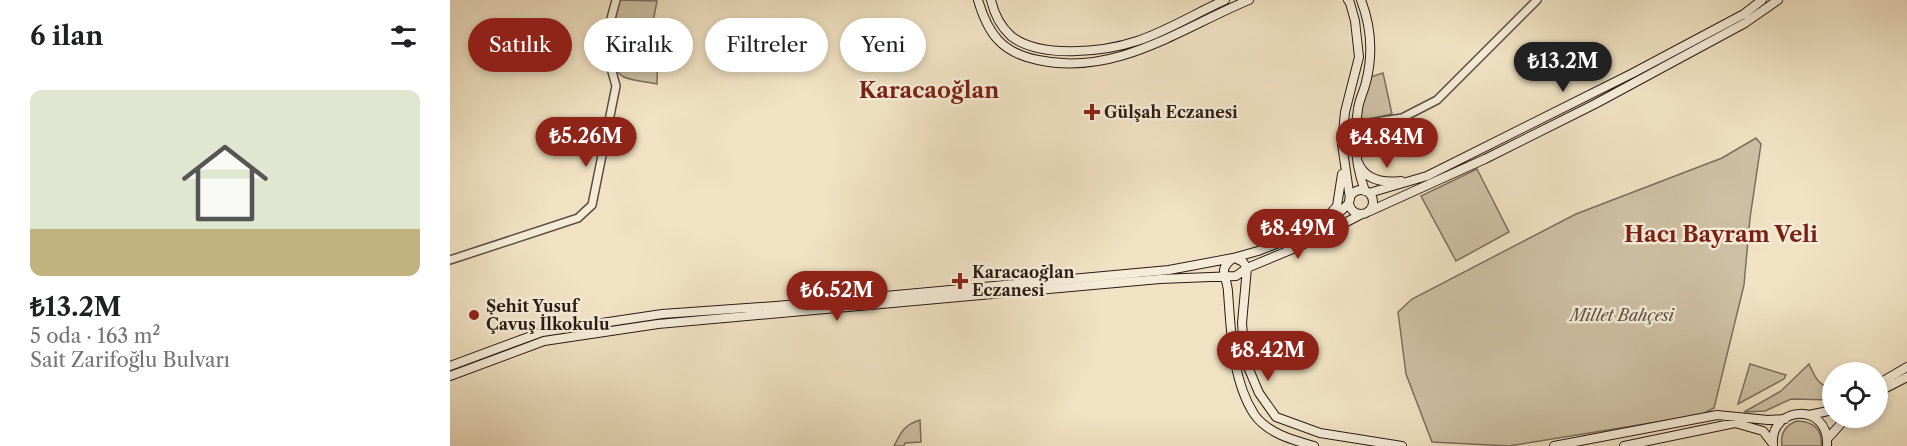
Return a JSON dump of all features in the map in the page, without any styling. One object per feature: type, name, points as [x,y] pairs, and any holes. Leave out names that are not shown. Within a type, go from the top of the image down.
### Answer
[{"type":"main road","points":[[978,0],[983,18],[1004,46],[1026,58],[1067,64],[1100,62],[1127,55],[1159,43],[1249,0]]},
{"type":"main road","points":[[991,0],[1000,22],[1011,36],[1023,42],[1058,51],[1081,51],[1137,41],[1225,0]]},
{"type":"main road","points":[[1348,0],[1355,24],[1359,57],[1345,111],[1343,158],[1350,201],[1355,212],[1366,213]]},
{"type":"main road","points":[[1361,0],[1370,35],[1370,65],[1358,106],[1356,155],[1359,174],[1373,200],[1366,213]]},
{"type":"main road","points":[[450,366],[542,332],[638,317],[1169,270],[1233,258],[1286,240],[1322,221],[1342,210],[1357,191],[1367,192],[1417,179],[1633,73],[1743,14],[1762,0]]},
{"type":"main road","points":[[450,376],[544,341],[658,324],[1160,279],[1236,276],[1247,268],[1300,246],[1485,159],[1595,104],[1745,23],[1778,0]]},
{"type":"main road","points":[[1356,155],[1360,167],[1377,181],[1417,179]]},
{"type":"main road","points":[[1322,221],[1337,206],[1343,158]]},
{"type":"main road","points":[[1233,258],[1243,262],[1247,268],[1242,323],[1245,360],[1259,393],[1276,417],[1320,434],[1402,446]]},
{"type":"main road","points":[[1233,258],[1227,262],[1224,270],[1228,283],[1233,358],[1254,413],[1266,427],[1289,439],[1314,446]]},
{"type":"main road","points":[[1888,378],[1907,367]]},
{"type":"main road","points":[[1888,387],[1907,377]]},
{"type":"main road","points":[[1554,446],[1717,415],[1767,420],[1785,419],[1796,414],[1809,415],[1822,412]]},
{"type":"main road","points":[[1809,415],[1821,422],[1828,442]]},
{"type":"main road","points":[[1774,445],[1775,431],[1785,419]]},
{"type":"main road","points":[[1624,446],[1735,423],[1763,432],[1774,445]]},
{"type":"main road","points":[[1828,442],[1839,428]]},
{"type":"street","points":[[450,260],[568,222],[578,218],[592,205],[616,86],[608,57],[609,26],[616,0]]},
{"type":"street","points":[[1356,125],[1402,118],[1437,100],[1537,0]]},
{"type":"green space","points":[[619,0],[657,1],[654,18],[615,18]]},
{"type":"green space","points":[[618,72],[657,72],[657,84],[636,80],[624,77]]},
{"type":"green space","points":[[1383,73],[1392,114],[1365,120],[1360,117],[1360,108],[1370,77]]},
{"type":"green space","name":"Millet Bahçesi","points":[[1756,138],[1761,144],[1750,218],[1744,285],[1714,408],[1701,415],[1509,446],[1432,442],[1406,374],[1398,312],[1412,299],[1576,214],[1722,158]]},
{"type":"green space","points":[[1477,169],[1509,232],[1456,261],[1421,196]]},
{"type":"green space","points":[[1750,364],[1786,375],[1784,379],[1738,404]]},
{"type":"green space","points":[[1809,364],[1815,377],[1822,384],[1822,400],[1791,399],[1765,411],[1744,412],[1781,391]]},
{"type":"green space","points":[[920,420],[921,442],[894,446],[910,424]]},
{"type":"green space","points":[[1797,421],[1808,423],[1819,431],[1821,446],[1782,446],[1785,430]]},
{"type":"place","name":"Gülşah Eczanesi","points":[[1092,112]]},
{"type":"place","name":"Karacaoğlan Eczanesi","points":[[960,281]]},
{"type":"place","name":"Şehit Yusuf Çavuş İlkokulu","points":[[474,315]]},
{"type":"district","name":"Karacaoğlan","points":[[929,90]]},
{"type":"district","name":"Hacı Bayram Veli","points":[[1721,234]]}]
